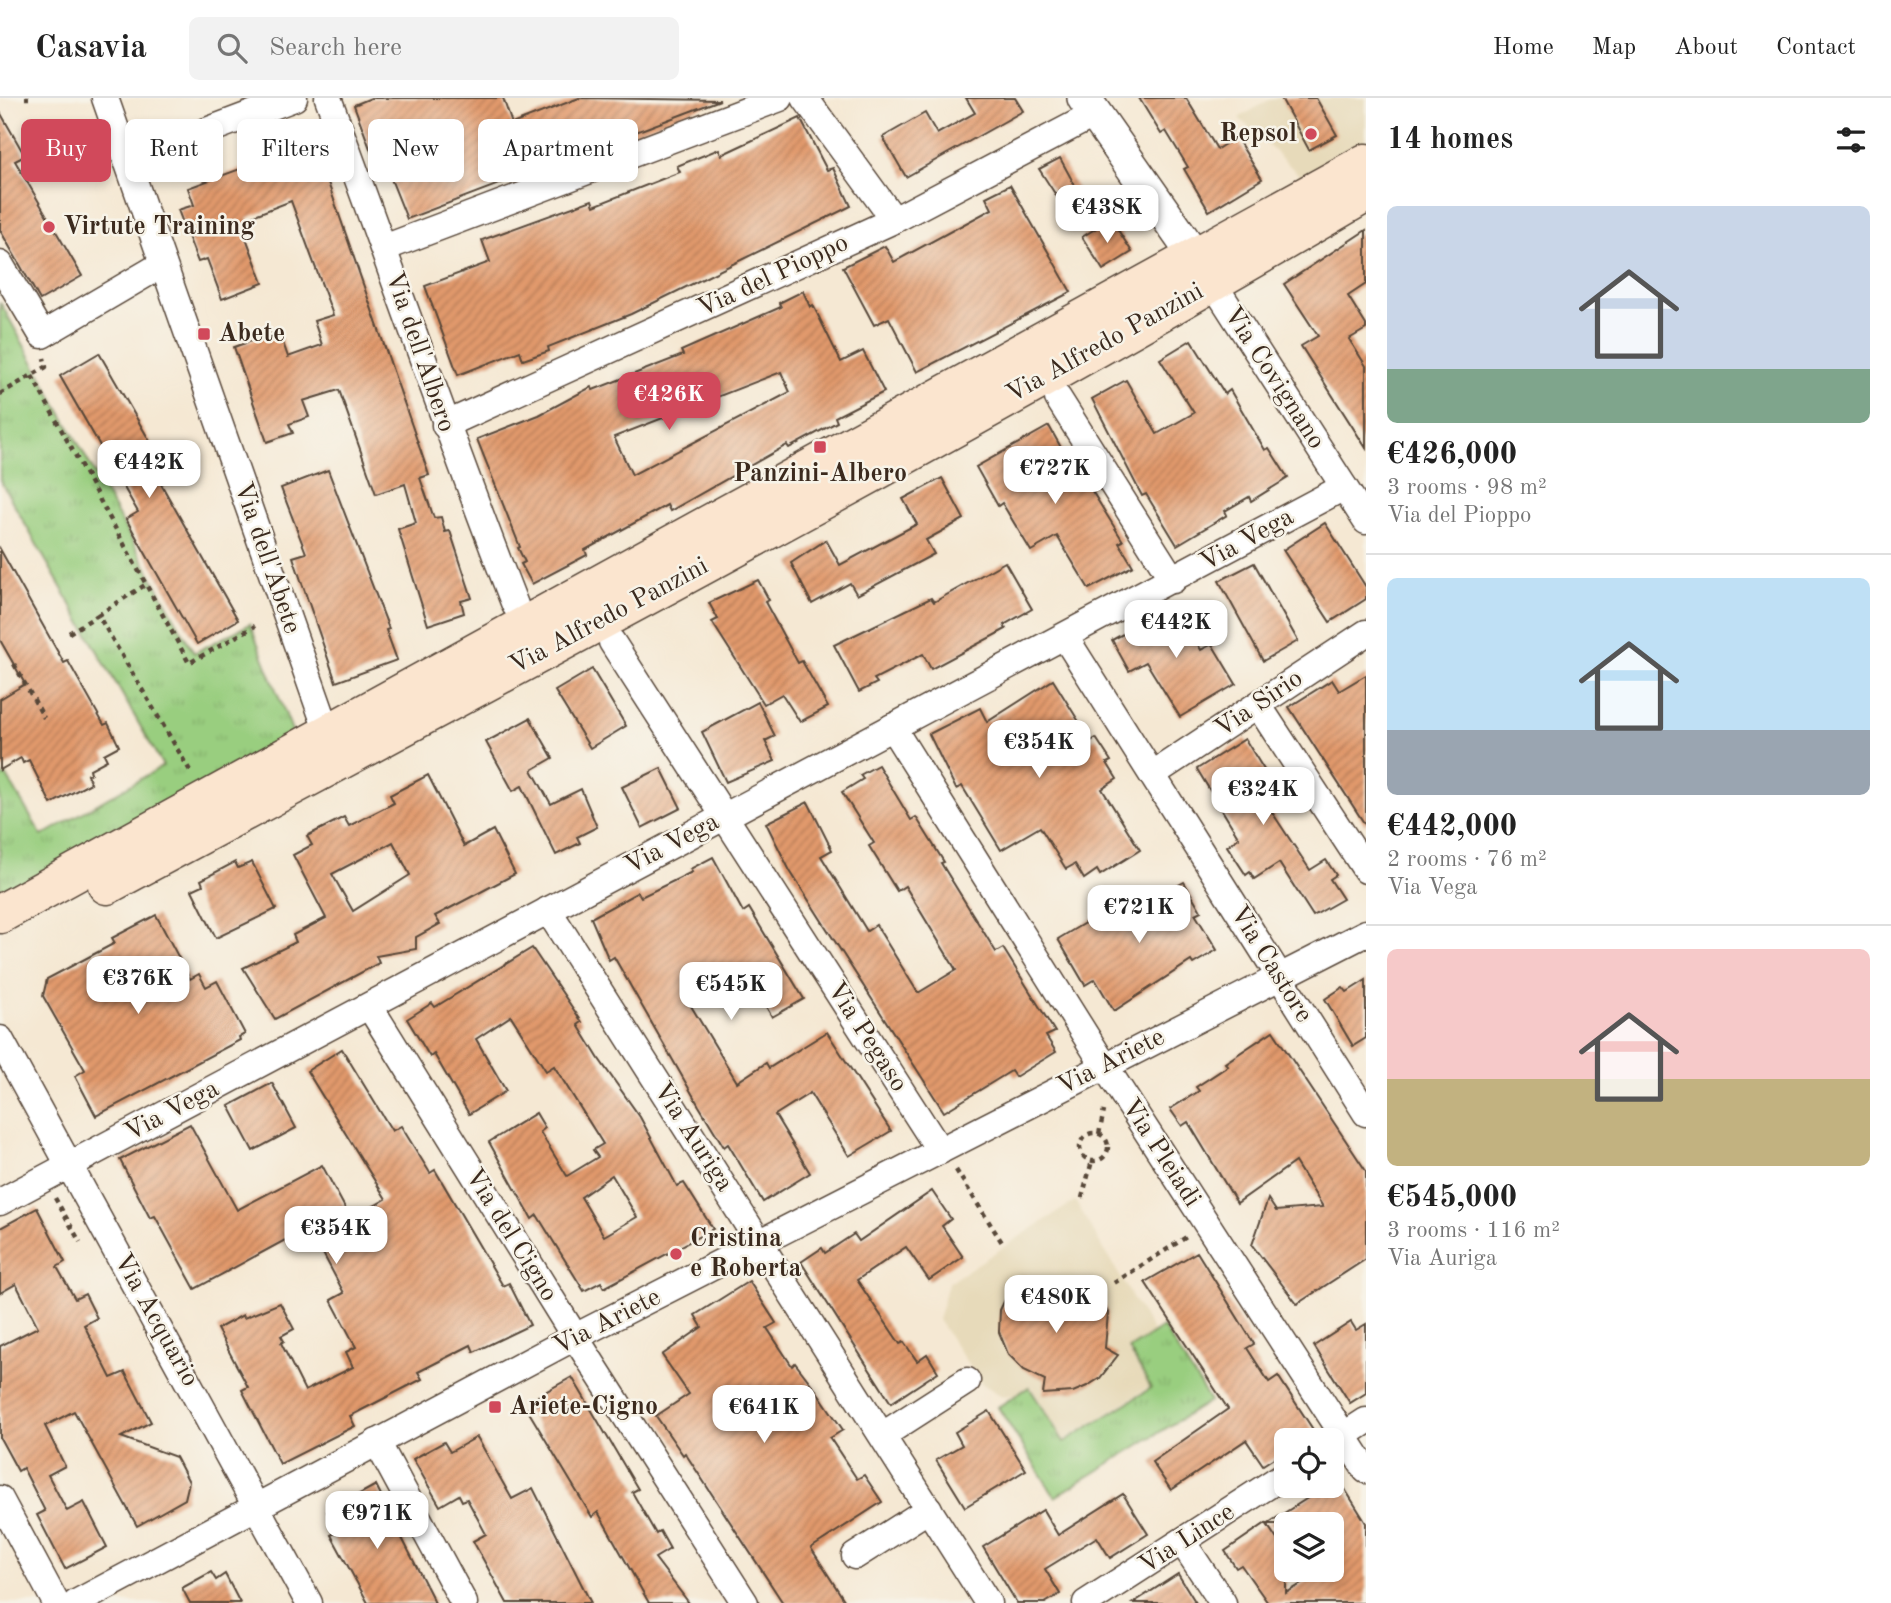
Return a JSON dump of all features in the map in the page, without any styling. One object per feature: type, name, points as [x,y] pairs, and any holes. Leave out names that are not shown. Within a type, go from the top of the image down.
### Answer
[{"type":"main road","points":[[1205,271],[1366,163]]},
{"type":"main road","points":[[1205,271],[1366,193]]},
{"type":"main road","name":"Via Alfredo Panzini","points":[[0,914],[328,733],[1205,271]]},
{"type":"main road","name":"Via Alfredo Panzini","points":[[0,943],[724,555],[1205,271]]},
{"type":"street","name":"Via dell'Abete","points":[[105,98],[125,155]]},
{"type":"street","points":[[223,125],[294,98]]},
{"type":"street","name":"Via dell'Albero","points":[[328,98],[384,248],[445,425],[515,605]]},
{"type":"street","points":[[384,248],[780,98]]},
{"type":"street","points":[[805,98],[894,220]]},
{"type":"street","name":"Via del Pioppo","points":[[445,425],[894,220],[1089,106]]},
{"type":"street","name":"Via Covignano","points":[[1089,106],[1205,271],[1366,521]]},
{"type":"street","name":"Via dell'Abete","points":[[134,182],[328,733]]},
{"type":"street","points":[[0,264],[42,335],[163,264]]},
{"type":"street","points":[[1058,398],[1173,580]]},
{"type":"street","name":"Via Vega","points":[[0,1202],[1344,487]]},
{"type":"street","name":"Via Sirio","points":[[1153,774],[1366,633]]},
{"type":"street","name":"Via Castore","points":[[1065,637],[1366,1113]]},
{"type":"street","name":"Via Pegaso","points":[[612,642],[948,1161]]},
{"type":"street","points":[[1258,705],[1366,870]]},
{"type":"street","name":"Via Pleiadi","points":[[892,727],[1207,1224],[1331,1428]]},
{"type":"street","name":"Via Auriga","points":[[548,910],[988,1603]]},
{"type":"street","name":"Via Ariete","points":[[76,1603],[575,1337],[761,1244],[948,1161],[1104,1065],[1366,933]]},
{"type":"street","name":"Via del Cigno","points":[[370,1007],[575,1337],[745,1603]]},
{"type":"street","name":"Via Acquario","points":[[0,1039],[309,1603]]},
{"type":"street","points":[[883,1435],[967,1381]]},
{"type":"street","points":[[1344,1435],[1366,1421]]},
{"type":"street","points":[[377,1442],[464,1603]]},
{"type":"street","name":"Via Pleiadi","points":[[1344,1446],[1366,1470]]},
{"type":"street","name":"Via Lince","points":[[1086,1603],[1274,1482]]},
{"type":"street","points":[[0,1499],[56,1603]]},
{"type":"street","points":[[855,1556],[929,1508]]},
{"type":"street","points":[[1183,1543],[1223,1603]]},
{"type":"path","points":[[0,394],[46,367]]},
{"type":"path","points":[[32,376],[189,663],[255,626]]},
{"type":"path","points":[[69,633],[145,585]]},
{"type":"path","points":[[98,615],[199,786]]},
{"type":"path","points":[[14,664],[44,718]]},
{"type":"path","points":[[1099,1134],[1104,1109]]},
{"type":"path","points":[[1090,1134],[1099,1134],[1106,1140],[1108,1148],[1101,1159],[1092,1161],[1082,1153],[1081,1144],[1090,1134]]},
{"type":"path","points":[[948,1161],[1003,1244]]},
{"type":"path","points":[[1082,1198],[1092,1161]]},
{"type":"path","points":[[55,1197],[63,1212]]},
{"type":"path","points":[[1114,1283],[1207,1224]]},
{"type":"shaded area","name":"Repsol","points":[[1272,98],[1366,98],[1366,150],[1309,184],[1239,118]]},
{"type":"shaded area","points":[[1075,1201],[1153,1332],[1127,1349],[1149,1387],[1064,1440],[1030,1385],[1014,1395],[1002,1396],[981,1383],[938,1320],[948,1283]]},
{"type":"green space","points":[[0,302],[194,653],[250,624],[293,733],[0,896],[0,778],[6,775],[42,836],[163,766],[0,480]]},
{"type":"green space","points":[[1163,1327],[1210,1401],[1055,1497],[998,1407],[1029,1387],[1064,1442],[1151,1388],[1129,1349]]},
{"type":"building","points":[[371,98],[503,98],[510,119],[478,119],[478,182],[504,182],[407,219],[392,182],[464,182],[464,119],[368,119],[368,143],[354,105]]},
{"type":"building","points":[[579,98],[720,100],[638,131],[638,119],[525,119]]},
{"type":"building","points":[[966,98],[1015,98],[1023,111],[906,177],[883,137],[925,113],[937,134],[975,113]]},
{"type":"building","points":[[1139,98],[1186,98],[1217,149],[1236,137],[1262,179],[1209,211],[1184,169],[1188,167],[1166,131],[1161,134]]},
{"type":"building","points":[[1281,98],[1316,98],[1337,135],[1309,150]]},
{"type":"building","points":[[0,112],[21,149],[21,158],[15,161],[21,171],[21,182],[27,182],[82,276],[40,300],[0,230]]},
{"type":"building","points":[[800,118],[827,170],[833,168],[851,206],[631,314],[548,347],[549,351],[523,360],[520,351],[458,375],[425,286],[490,262],[482,240],[592,200],[594,206],[680,172],[677,166],[719,149],[721,155]]},
{"type":"building","points":[[1060,158],[1079,193],[1061,203],[1039,169]]},
{"type":"building","points":[[237,170],[237,182],[328,182],[429,475],[420,478],[434,518],[441,517],[445,532],[450,531],[472,598],[461,601],[464,613],[428,625],[398,529],[416,523],[405,484],[376,494],[339,390],[303,401],[309,417],[289,424],[293,433],[267,442],[234,347],[279,331],[288,357],[322,345],[314,321],[333,315],[291,201],[247,218],[250,224],[242,227],[263,283],[222,299],[207,259],[198,262],[178,210],[194,205],[188,188],[204,182],[223,182],[223,175]]},
{"type":"building","points":[[1010,185],[1071,292],[917,372],[889,318],[874,325],[843,267],[885,246],[894,262],[992,209],[986,197]]},
{"type":"building","points":[[1111,219],[1132,252],[1103,270],[1082,237]]},
{"type":"building","points":[[1366,230],[1366,284],[1348,296],[1366,325],[1366,329],[1349,339],[1366,366],[1366,448],[1301,346],[1318,336],[1284,284]]},
{"type":"building","points":[[803,291],[810,307],[813,305],[841,362],[863,351],[884,392],[835,417],[837,422],[789,448],[787,445],[670,511],[667,505],[585,550],[587,555],[532,584],[521,564],[525,562],[518,548],[520,547],[477,439],[539,415],[591,387],[593,390],[683,355],[681,351],[781,307],[779,303]],"holes":[[[781,372],[790,392],[632,475],[614,437]]]},
{"type":"building","points":[[1191,340],[1225,394],[1230,390],[1265,450],[1269,448],[1288,478],[1251,501],[1249,497],[1225,511],[1227,515],[1177,545],[1146,494],[1142,496],[1092,399],[1126,380],[1157,434],[1194,413],[1160,359]]},
{"type":"building","points":[[99,353],[171,478],[161,484],[238,620],[197,644],[126,519],[138,512],[60,376]]},
{"type":"building","points":[[1049,426],[1078,478],[1082,475],[1123,541],[1119,543],[1133,566],[1089,589],[1057,536],[1031,551],[1002,503],[998,506],[976,467]]},
{"type":"building","points":[[328,470],[389,629],[386,630],[397,660],[336,682],[293,557],[306,553],[281,488]]},
{"type":"building","points":[[942,478],[964,519],[926,540],[934,554],[857,595],[850,583],[812,604],[791,563],[826,540],[840,565],[917,524],[903,499]]},
{"type":"building","points":[[1325,523],[1366,587],[1366,599],[1330,622],[1283,550]]},
{"type":"building","points":[[0,549],[64,663],[68,661],[104,725],[108,723],[119,746],[104,754],[107,760],[90,769],[91,773],[87,775],[91,783],[51,804],[29,760],[23,763],[21,758],[0,770],[0,699],[25,684],[0,640]]},
{"type":"building","points":[[1005,562],[1032,609],[1004,625],[1006,629],[931,669],[923,654],[874,679],[877,683],[859,692],[834,645],[931,598],[934,602]]},
{"type":"building","points":[[1254,563],[1298,641],[1263,661],[1219,581]]},
{"type":"building","points":[[758,580],[769,600],[765,602],[798,663],[802,661],[828,707],[800,722],[782,694],[764,704],[712,622],[718,619],[709,603]]},
{"type":"building","points":[[1176,605],[1201,650],[1212,644],[1236,684],[1180,717],[1146,662],[1129,671],[1112,640]]},
{"type":"building","points":[[592,669],[626,726],[590,748],[555,691]]},
{"type":"building","points":[[1366,675],[1366,826],[1289,707],[1332,680],[1339,691]]},
{"type":"building","points":[[1053,680],[1091,741],[1096,738],[1111,761],[1107,763],[1117,779],[1102,789],[1140,850],[1100,875],[1097,870],[1084,879],[1075,864],[1066,869],[1040,827],[1001,850],[962,786],[956,789],[929,734],[980,708],[987,722]]},
{"type":"building","points":[[758,702],[775,736],[765,741],[775,761],[726,782],[702,732]]},
{"type":"building","points":[[530,718],[553,758],[532,770],[551,804],[581,789],[597,827],[577,837],[580,843],[556,855],[522,786],[513,791],[486,742]]},
{"type":"building","points":[[1245,739],[1274,786],[1260,794],[1310,870],[1326,860],[1336,875],[1330,879],[1343,899],[1313,916],[1279,863],[1254,879],[1250,872],[1246,875],[1227,846],[1239,838],[1197,769]]},
{"type":"building","points":[[878,765],[911,820],[916,817],[996,952],[1003,948],[1055,1032],[1046,1036],[1056,1052],[1015,1077],[1011,1071],[944,1112],[790,871],[766,823],[808,802],[832,850],[821,856],[867,931],[876,925],[918,993],[956,970],[905,886],[897,891],[869,846],[874,843],[842,792],[863,779],[860,775]]},
{"type":"building","points":[[661,768],[681,808],[642,828],[622,787]]},
{"type":"building","points":[[428,775],[464,846],[493,830],[515,874],[435,916],[440,924],[416,937],[416,949],[376,956],[379,963],[275,1019],[243,968],[296,942],[293,935],[326,918],[293,855],[312,845],[307,836],[344,817],[349,826],[394,803],[390,795]],"holes":[[[393,842],[410,875],[353,911],[332,874]]]},
{"type":"building","points":[[713,857],[743,912],[749,908],[804,999],[772,1017],[744,968],[691,1006],[737,1082],[766,1063],[769,1068],[827,1032],[891,1131],[849,1156],[810,1093],[775,1115],[810,1173],[763,1202],[728,1144],[724,1147],[699,1106],[614,957],[609,960],[591,918],[638,892],[641,897],[692,872],[690,869]]},
{"type":"building","points":[[235,862],[238,868],[252,862],[276,909],[216,938],[192,890],[203,885],[201,880]]},
{"type":"building","points":[[1184,882],[1201,911],[1195,914],[1217,950],[1193,964],[1191,961],[1114,1011],[1095,979],[1085,985],[1058,939],[1103,912],[1109,921],[1166,888],[1168,891]]},
{"type":"building","points":[[156,915],[190,979],[199,974],[206,987],[217,981],[245,1034],[239,1037],[240,1040],[96,1116],[75,1076],[85,1070],[43,996],[47,979],[115,943],[112,938]]},
{"type":"building","points":[[532,948],[582,1022],[578,1025],[599,1059],[640,1117],[677,1186],[684,1183],[713,1229],[604,1288],[601,1282],[584,1291],[537,1215],[532,1219],[489,1142],[536,1113],[545,1128],[540,1132],[567,1176],[598,1157],[593,1150],[603,1144],[554,1066],[546,1071],[511,1016],[476,1039],[506,1091],[469,1114],[434,1054],[430,1057],[407,1019],[432,1003],[435,1007]],"holes":[[[612,1175],[637,1217],[604,1236],[581,1197]]]},
{"type":"building","points":[[1366,980],[1366,1038],[1353,1046],[1325,999],[1343,987],[1347,992]]},
{"type":"building","points":[[1273,1031],[1366,1171],[1366,1259],[1297,1304],[1252,1245],[1268,1199],[1276,1211],[1323,1207],[1295,1162],[1237,1203],[1188,1122],[1182,1126],[1170,1109],[1199,1091],[1196,1087],[1228,1066],[1225,1063]]},
{"type":"building","points":[[342,1049],[392,1131],[401,1126],[430,1173],[435,1170],[503,1286],[509,1283],[530,1325],[474,1352],[471,1345],[418,1372],[422,1379],[350,1416],[355,1426],[280,1464],[242,1390],[248,1387],[217,1329],[243,1315],[244,1318],[280,1303],[294,1329],[281,1336],[284,1341],[281,1343],[305,1391],[353,1367],[346,1352],[356,1347],[331,1300],[344,1293],[309,1227],[195,1289],[155,1216],[150,1218],[120,1160],[190,1124],[237,1210],[322,1165],[351,1219],[386,1199],[307,1071]]},
{"type":"building","points":[[272,1083],[296,1128],[253,1151],[229,1106]]},
{"type":"building","points":[[932,1191],[951,1219],[942,1226],[963,1257],[929,1280],[906,1247],[857,1280],[900,1344],[904,1342],[917,1361],[927,1354],[938,1372],[891,1403],[801,1262],[822,1248],[825,1253],[854,1234],[859,1241]]},
{"type":"building","points":[[37,1208],[65,1262],[57,1267],[75,1299],[85,1294],[97,1318],[84,1325],[111,1378],[125,1372],[151,1422],[121,1437],[176,1457],[189,1482],[185,1499],[137,1526],[74,1411],[45,1426],[65,1466],[48,1475],[67,1511],[84,1502],[107,1547],[65,1569],[37,1515],[45,1511],[23,1468],[18,1471],[0,1438],[0,1346],[38,1327],[16,1284],[0,1293],[0,1228]]},
{"type":"building","points":[[1197,1252],[1254,1344],[1247,1348],[1269,1382],[1278,1376],[1312,1428],[1274,1428],[1274,1458],[1263,1465],[1246,1440],[1171,1490],[1152,1462],[1228,1409],[1145,1282]]},
{"type":"building","points":[[1024,1275],[1031,1287],[1063,1281],[1090,1299],[1099,1292],[1108,1313],[1105,1348],[1118,1355],[1100,1378],[1073,1392],[1043,1394],[1045,1380],[1024,1370],[1008,1354],[999,1332],[1000,1310],[1010,1289]]},
{"type":"building","points":[[749,1281],[776,1323],[767,1328],[792,1366],[795,1363],[843,1430],[830,1438],[857,1479],[864,1475],[882,1502],[811,1548],[846,1603],[783,1603],[685,1453],[683,1455],[656,1416],[689,1394],[662,1355],[702,1327],[695,1315]]},
{"type":"building","points":[[1351,1322],[1356,1330],[1366,1324],[1366,1393],[1350,1403],[1314,1346]]},
{"type":"building","points":[[572,1377],[638,1489],[632,1492],[656,1534],[660,1531],[670,1549],[655,1558],[689,1603],[649,1603],[598,1512],[592,1517],[527,1409],[541,1402],[538,1396]]},
{"type":"building","points":[[989,1411],[1026,1470],[965,1507],[936,1460],[962,1445],[955,1432]]},
{"type":"building","points":[[477,1437],[512,1499],[533,1488],[591,1603],[507,1603],[473,1541],[486,1534],[467,1499],[462,1501],[459,1495],[440,1506],[413,1459],[444,1442],[450,1452]]},
{"type":"building","points":[[376,1485],[435,1603],[368,1603],[331,1535],[337,1532],[327,1512]]},
{"type":"building","points":[[1344,1488],[1366,1523],[1366,1603],[1268,1603],[1241,1565],[1236,1568],[1225,1551],[1266,1523],[1274,1535],[1274,1582],[1286,1582],[1286,1593],[1305,1582],[1344,1582],[1344,1512],[1286,1512],[1308,1498],[1344,1498]]},
{"type":"building","points":[[1123,1494],[1148,1534],[1110,1558],[1097,1537],[1045,1569],[1060,1594],[1045,1603],[1017,1603],[983,1547],[1043,1510],[1058,1535]]},
{"type":"building","points":[[211,1572],[216,1580],[225,1574],[240,1603],[190,1603],[182,1588]]},
{"type":"building","points":[[1178,1574],[1196,1603],[1133,1603]]},
{"type":"place","name":"Repsol","points":[[1311,134]]},
{"type":"place","name":"Virtute Training","points":[[49,227]]},
{"type":"place","name":"Abete","points":[[204,334]]},
{"type":"place","name":"Panzini-Albero","points":[[820,447]]},
{"type":"place","name":"Cristina e Roberta","points":[[676,1254]]},
{"type":"place","name":"Ariete-Cigno","points":[[495,1407]]}]
